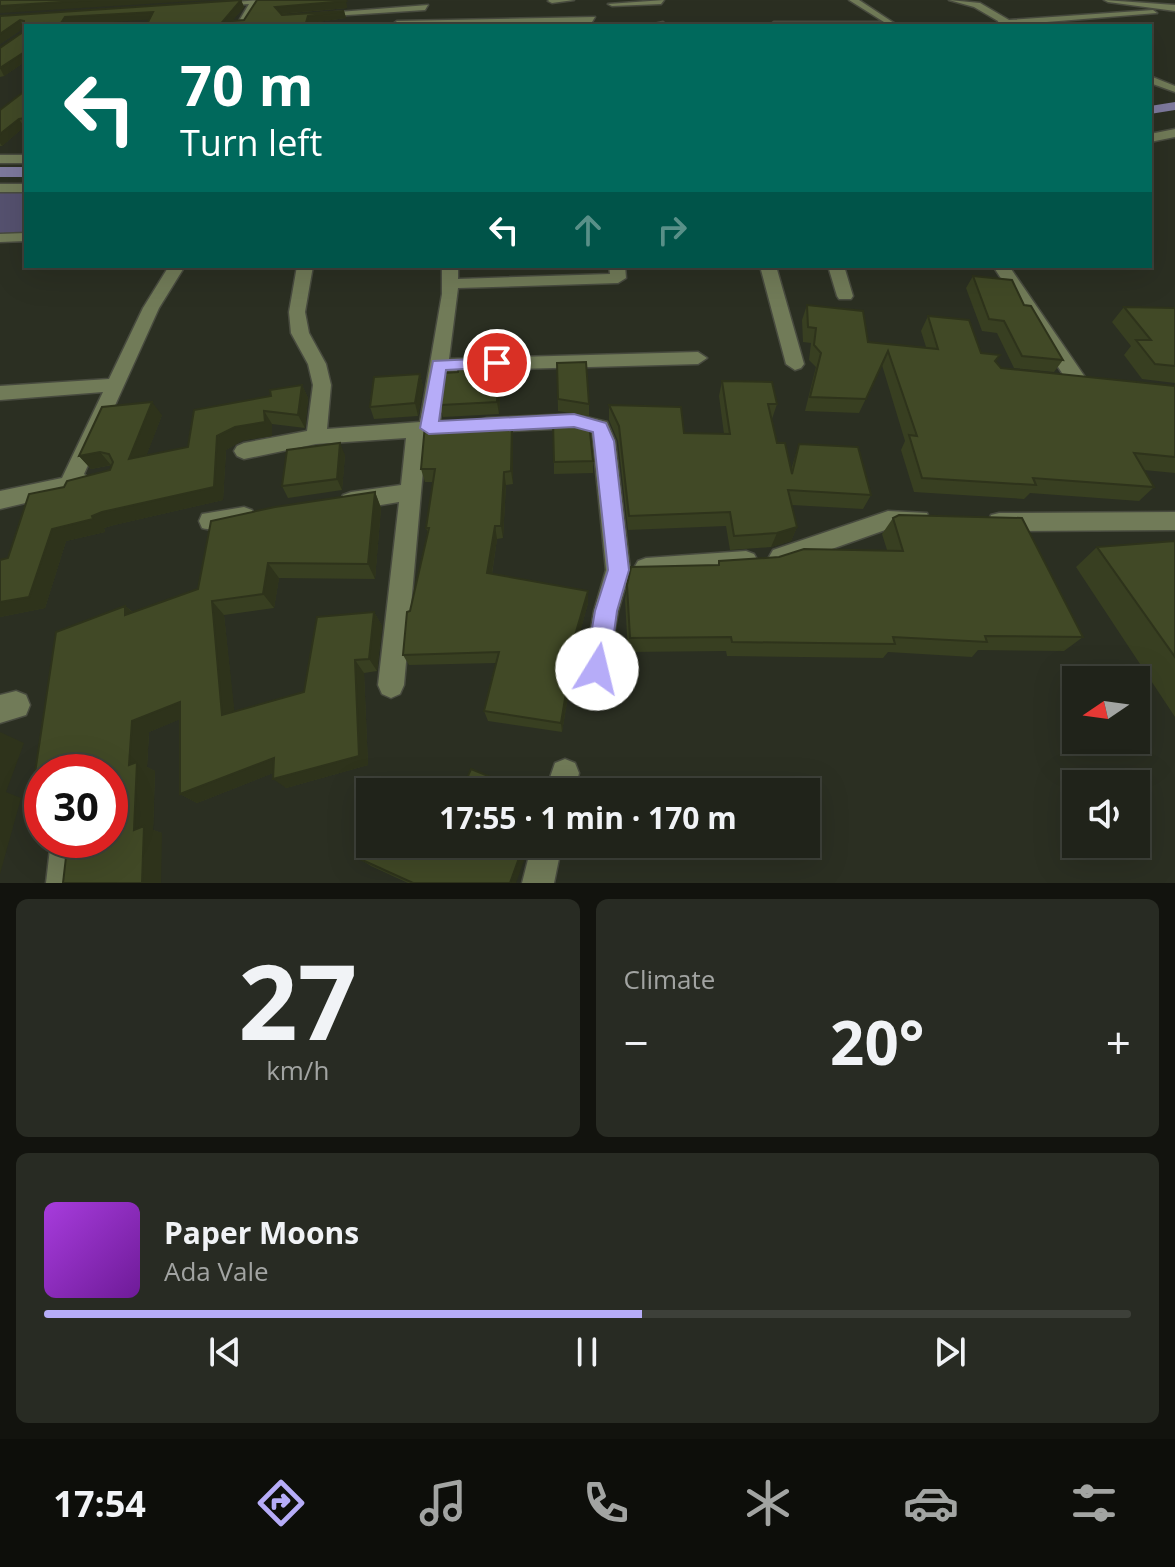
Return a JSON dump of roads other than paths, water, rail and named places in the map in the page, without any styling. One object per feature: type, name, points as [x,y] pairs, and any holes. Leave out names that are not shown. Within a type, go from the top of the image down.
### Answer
[{"type":"street","points":[[552,1],[570,0]]},
{"type":"street","points":[[853,0],[892,24]]},
{"type":"street","points":[[953,0],[977,5],[1005,24],[1153,13]]},
{"type":"street","points":[[1108,0],[1175,8]]},
{"type":"street","points":[[397,24],[594,22],[613,9],[610,2],[661,2]]},
{"type":"street","points":[[209,4],[257,3]]},
{"type":"street","points":[[241,24],[257,3]]},
{"type":"street","points":[[312,14],[425,7]]},
{"type":"street","points":[[1060,18],[1070,24]]},
{"type":"street","points":[[1152,80],[1174,88]]},
{"type":"street","points":[[1152,92],[1174,88]]},
{"type":"street","points":[[1156,137],[1175,133]]},
{"type":"street","points":[[1156,137],[1175,143]]},
{"type":"street","points":[[0,159],[24,159]]},
{"type":"street","points":[[0,188],[24,188]]},
{"type":"street","points":[[0,238],[24,237]]},
{"type":"street","points":[[69,485],[151,308],[176,268]]},
{"type":"street","points":[[305,268],[297,312],[300,333],[317,364],[322,385],[316,437]]},
{"type":"street","points":[[391,685],[411,492],[439,365],[450,275],[618,278],[617,268]]},
{"type":"street","points":[[769,268],[795,364]]},
{"type":"street","points":[[837,268],[845,296]]},
{"type":"street","points":[[1002,268],[1085,382],[1046,379]]},
{"type":"street","points":[[439,365],[698,358]]},
{"type":"street","points":[[0,393],[115,385]]},
{"type":"street","points":[[244,451],[316,437],[423,428],[574,421],[600,427],[605,441],[618,570],[606,611],[597,669]]},
{"type":"street","points":[[0,500],[97,479]]},
{"type":"street","points":[[333,503],[411,492]]},
{"type":"street","points":[[210,521],[272,512]]},
{"type":"street","points":[[618,570],[772,560],[888,520],[948,521]]},
{"type":"street","points":[[977,522],[1175,521]]},
{"type":"street","points":[[62,883],[64,858]]},
{"type":"street","points":[[538,883],[544,858]]},
{"type":"waterway","points":[[1152,110],[1175,106]]},
{"type":"waterway","points":[[0,172],[24,172]]}]
